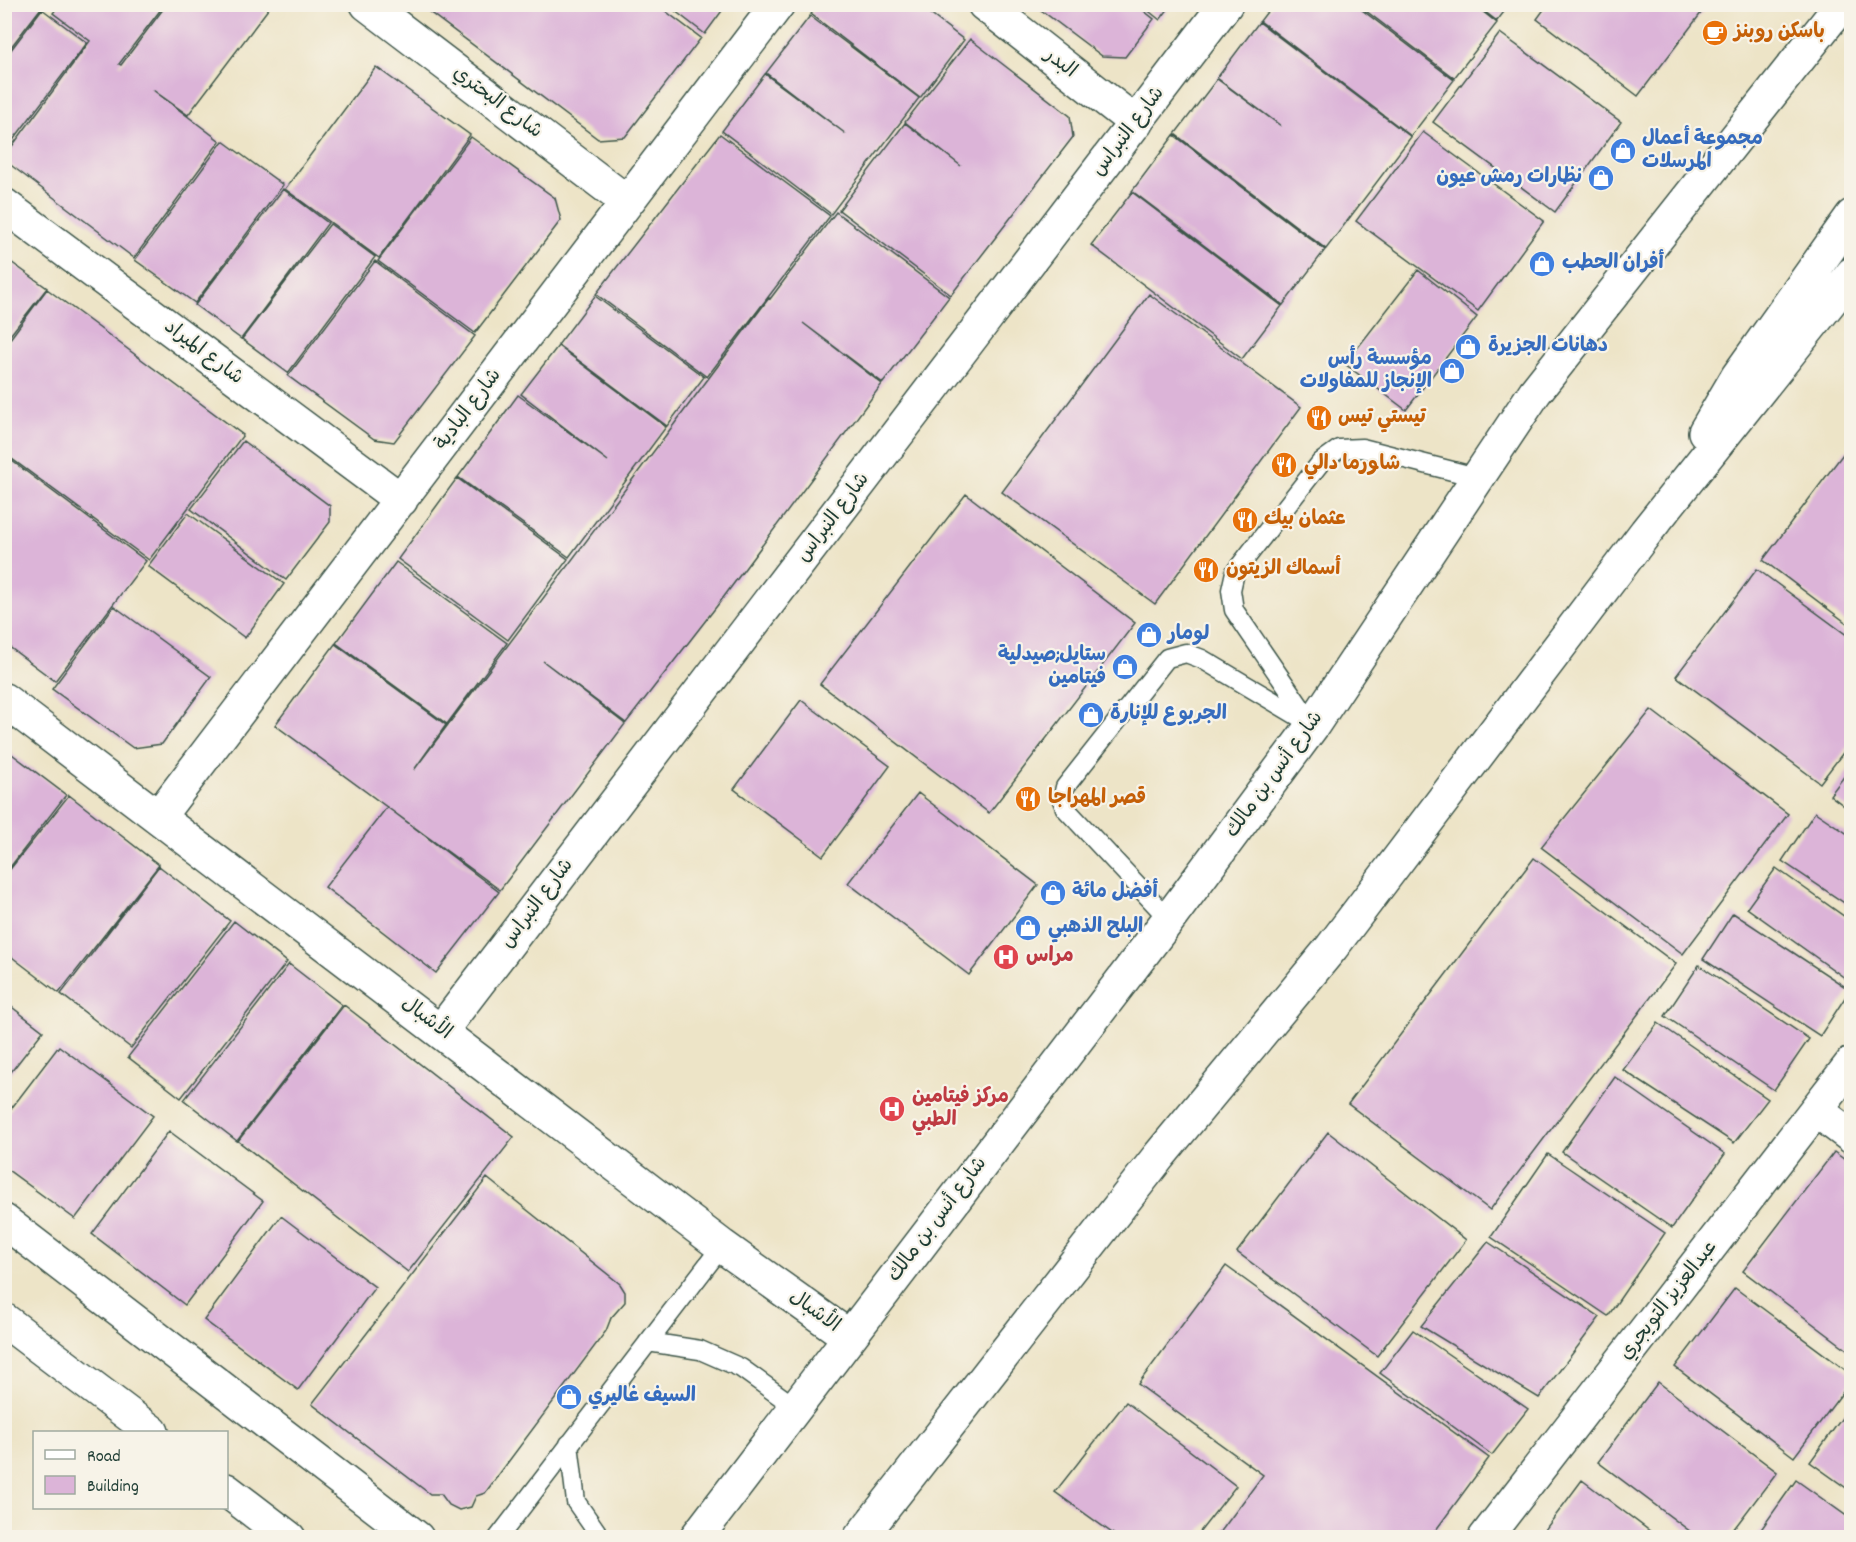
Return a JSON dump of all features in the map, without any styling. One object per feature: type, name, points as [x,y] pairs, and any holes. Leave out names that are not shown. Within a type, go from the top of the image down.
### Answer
[{"type":"street","name":"شارع البحتري","points":[[368,4],[627,202]]},
{"type":"street","name":"شارع البادية","points":[[159,816],[778,4]]},
{"type":"street","name":"البدر","points":[[984,4],[1136,123]]},
{"type":"street","name":"شارع النبراس","points":[[441,1031],[1226,4]]},
{"type":"street","name":"شارع أنس بن مالك","points":[[696,1538],[1313,725],[1480,478],[1535,392],[1842,4]]},
{"type":"street","points":[[1535,392],[1851,23]]},
{"type":"street","name":"شارع الميراد","points":[[4,205],[401,500]]},
{"type":"street","points":[[1646,532],[1738,376],[1851,216]]},
{"type":"street","points":[[860,1538],[1159,1156],[1332,947],[1646,532],[1851,274]]},
{"type":"street","name":"الأشبال","points":[[4,700],[722,1246],[848,1336]]},
{"type":"street","name":"عبدالعزيز التويجري","points":[[1485,1538],[1851,1063]]},
{"type":"street","points":[[1816,1110],[1851,1137]]},
{"type":"street","points":[[4,1221],[417,1538]]},
{"type":"street","points":[[4,1320],[151,1431]]},
{"type":"street","points":[[228,1492],[289,1538]]},
{"type":"lane","points":[[1313,725],[1234,610],[1231,590],[1235,572],[1321,462],[1339,449],[1362,448],[1480,478]]},
{"type":"lane","points":[[1168,919],[1065,808],[1062,800],[1065,787],[1167,658],[1186,653],[1202,659],[1313,725]]},
{"type":"lane","points":[[498,1538],[722,1246]]},
{"type":"lane","points":[[648,1342],[700,1350],[741,1368],[795,1407]]},
{"type":"lane","points":[[569,1444],[576,1502],[601,1538]]},
{"type":"building","points":[[4,4],[36,4],[41,8],[4,56]]},
{"type":"building","points":[[60,4],[165,4],[119,64],[121,65],[167,4],[272,4],[188,115],[153,90],[220,141],[134,258],[4,160],[90,41],[53,13]]},
{"type":"building","points":[[427,4],[656,4],[701,38],[625,137],[598,139],[424,8]]},
{"type":"building","points":[[666,4],[727,4],[705,34]]},
{"type":"building","points":[[819,4],[917,4],[964,40],[920,98],[811,14]]},
{"type":"building","points":[[1033,4],[1135,4],[1154,19],[1125,57],[1102,56]]},
{"type":"building","points":[[1140,4],[1172,4],[1160,20]]},
{"type":"building","points":[[1273,4],[1354,4],[1454,80],[1411,136],[1260,21]]},
{"type":"building","points":[[1357,4],[1473,4],[1497,23],[1454,78]]},
{"type":"building","points":[[1475,4],[1510,4],[1497,21]]},
{"type":"building","points":[[1548,4],[1708,4],[1638,96],[1537,19]]},
{"type":"building","points":[[42,9],[87,43],[4,152],[4,59]]},
{"type":"building","points":[[810,16],[919,98],[831,214],[722,131],[765,74],[846,134],[766,73]]},
{"type":"building","points":[[1259,22],[1411,137],[1326,249],[1175,134],[1217,79],[1281,126],[1217,78]]},
{"type":"building","points":[[1500,33],[1621,122],[1555,212],[1433,122]]},
{"type":"building","points":[[970,39],[1070,116],[1073,137],[951,295],[839,210],[905,123],[961,166],[905,122]]},
{"type":"building","points":[[376,67],[470,135],[379,258],[285,189]]},
{"type":"building","points":[[1423,132],[1544,221],[1478,311],[1356,221]]},
{"type":"building","points":[[720,134],[830,216],[707,377],[596,294]]},
{"type":"building","points":[[1174,135],[1325,250],[1283,305],[1132,191]]},
{"type":"building","points":[[471,137],[555,198],[561,220],[475,333],[378,261]]},
{"type":"building","points":[[223,141],[283,185],[195,303],[135,260]]},
{"type":"building","points":[[283,189],[328,223],[241,339],[195,305]]},
{"type":"building","points":[[1132,192],[1282,306],[1242,359],[1091,245]]},
{"type":"building","points":[[836,212],[949,297],[883,383],[803,323],[882,384],[720,602],[626,723],[543,661],[625,724],[500,890],[275,725],[335,644],[446,725],[414,770]]},
{"type":"building","points":[[330,224],[375,257],[288,373],[242,339]]},
{"type":"building","points":[[4,257],[47,288],[4,343]]},
{"type":"building","points":[[375,261],[475,336],[394,442],[374,439],[288,376]]},
{"type":"building","points":[[1418,270],[1477,317],[1406,410],[1345,364]]},
{"type":"building","points":[[47,289],[243,435],[149,560],[4,453],[4,347]]},
{"type":"building","points":[[1149,294],[1301,407],[1155,604],[1002,492]]},
{"type":"building","points":[[595,296],[704,377],[667,426],[558,345]]},
{"type":"building","points":[[558,346],[666,427],[569,557],[458,477],[518,395],[608,461],[521,394]]},
{"type":"building","points":[[243,441],[330,506],[330,522],[286,580],[191,509]]},
{"type":"building","points":[[1846,450],[1852,454],[1852,627],[1763,560]]},
{"type":"building","points":[[4,455],[146,561],[55,681],[4,643]]},
{"type":"building","points":[[457,478],[568,559],[508,640],[398,559]]},
{"type":"building","points":[[966,494],[1135,623],[989,813],[820,684]]},
{"type":"building","points":[[188,513],[284,584],[245,638],[148,566]]},
{"type":"building","points":[[396,562],[507,643],[447,724],[336,643]]},
{"type":"building","points":[[1757,569],[1852,639],[1852,741],[1820,783],[1676,676]]},
{"type":"building","points":[[114,606],[211,677],[162,744],[133,748],[52,689]]},
{"type":"building","points":[[801,700],[890,766],[823,856],[734,789]]},
{"type":"building","points":[[1651,710],[1788,814],[1683,954],[1541,847]]},
{"type":"building","points":[[4,748],[66,795],[4,875]]},
{"type":"building","points":[[1852,766],[1852,812],[1830,795]]},
{"type":"building","points":[[918,793],[1038,885],[969,975],[848,883]]},
{"type":"building","points":[[69,795],[159,865],[59,993],[4,951],[4,877]]},
{"type":"building","points":[[387,807],[499,892],[436,973],[325,887]]},
{"type":"building","points":[[1815,812],[1852,837],[1852,908],[1782,861]]},
{"type":"building","points":[[1534,858],[1676,964],[1490,1210],[1348,1104]]},
{"type":"building","points":[[159,866],[230,921],[131,1048],[61,994]]},
{"type":"building","points":[[1776,868],[1852,922],[1852,983],[1747,908]]},
{"type":"building","points":[[1733,913],[1850,990],[1820,1036],[1703,959]]},
{"type":"building","points":[[234,921],[287,962],[181,1098],[128,1057]]},
{"type":"building","points":[[289,964],[342,1005],[237,1141],[184,1100]]},
{"type":"building","points":[[1699,965],[1809,1039],[1774,1090],[1665,1016]]},
{"type":"building","points":[[4,1001],[43,1031],[4,1081]]},
{"type":"building","points":[[344,1005],[514,1137],[408,1272],[238,1141]]},
{"type":"building","points":[[1658,1023],[1768,1099],[1734,1143],[1623,1070]]},
{"type":"building","points":[[59,1046],[153,1116],[75,1219],[4,1167],[4,1118]]},
{"type":"building","points":[[1615,1077],[1725,1154],[1672,1228],[1562,1152]]},
{"type":"building","points":[[169,1131],[263,1201],[185,1305],[92,1234]]},
{"type":"building","points":[[1328,1132],[1466,1240],[1377,1356],[1237,1252]]},
{"type":"building","points":[[1834,1152],[1852,1165],[1852,1353],[1743,1271]]},
{"type":"building","points":[[1548,1154],[1665,1233],[1608,1316],[1491,1237]]},
{"type":"building","points":[[487,1178],[620,1284],[625,1292],[625,1302],[611,1318],[606,1331],[485,1493],[476,1496],[471,1507],[459,1510],[449,1505],[441,1494],[430,1494],[312,1404]]},
{"type":"building","points":[[281,1216],[375,1287],[298,1390],[204,1320]]},
{"type":"building","points":[[1488,1242],[1600,1317],[1539,1398],[1421,1326]]},
{"type":"building","points":[[1226,1266],[1489,1458],[1430,1538],[1216,1538],[1263,1475],[1138,1384]]},
{"type":"building","points":[[1735,1288],[1852,1375],[1852,1380],[1794,1457],[1675,1367]]},
{"type":"building","points":[[1413,1330],[1528,1409],[1492,1455],[1380,1373]]},
{"type":"building","points":[[1658,1382],[1777,1472],[1727,1538],[1699,1538],[1598,1462]]},
{"type":"building","points":[[1126,1402],[1236,1486],[1195,1538],[1119,1538],[1055,1492]]},
{"type":"building","points":[[1852,1404],[1852,1492],[1810,1462]]},
{"type":"building","points":[[1582,1480],[1659,1538],[1539,1538]]},
{"type":"building","points":[[1796,1480],[1852,1520],[1852,1538],[1755,1538]]},
{"type":"place","name":"باسكن روبنز","points":[[1715,33]]},
{"type":"place","name":"مجموعة أعمال المرسلات","points":[[1623,151]]},
{"type":"place","name":"نظارات رمش عيون","points":[[1601,178]]},
{"type":"place","name":"أفران الحطب","points":[[1542,264]]},
{"type":"place","name":"دهانات الجزيرة","points":[[1468,347]]},
{"type":"place","name":"مؤسسة رأس الإنجاز للمفاولات","points":[[1452,371]]},
{"type":"place","name":"تيستي تيس","points":[[1319,418]]},
{"type":"place","name":"شاورما دالي","points":[[1284,465]]},
{"type":"place","name":"عثمان بيك","points":[[1245,520]]},
{"type":"place","name":"أسماك الزيتون","points":[[1206,570]]},
{"type":"place","name":"لومار","points":[[1149,635]]},
{"type":"place","name":"ستايل;صيدلية فيتامين","points":[[1125,667]]},
{"type":"place","name":"الجربوع للإنارة","points":[[1091,715]]},
{"type":"place","name":"قصر المهراجا","points":[[1028,799]]},
{"type":"place","name":"أفضل مائة","points":[[1053,893]]},
{"type":"place","name":"البلح الذهبي","points":[[1028,928]]},
{"type":"place","name":"مراس","points":[[1006,957]]},
{"type":"place","name":"مركز فيتامين الطبي","points":[[892,1109]]},
{"type":"place","name":"السيف غاليري","points":[[569,1397]]}]
